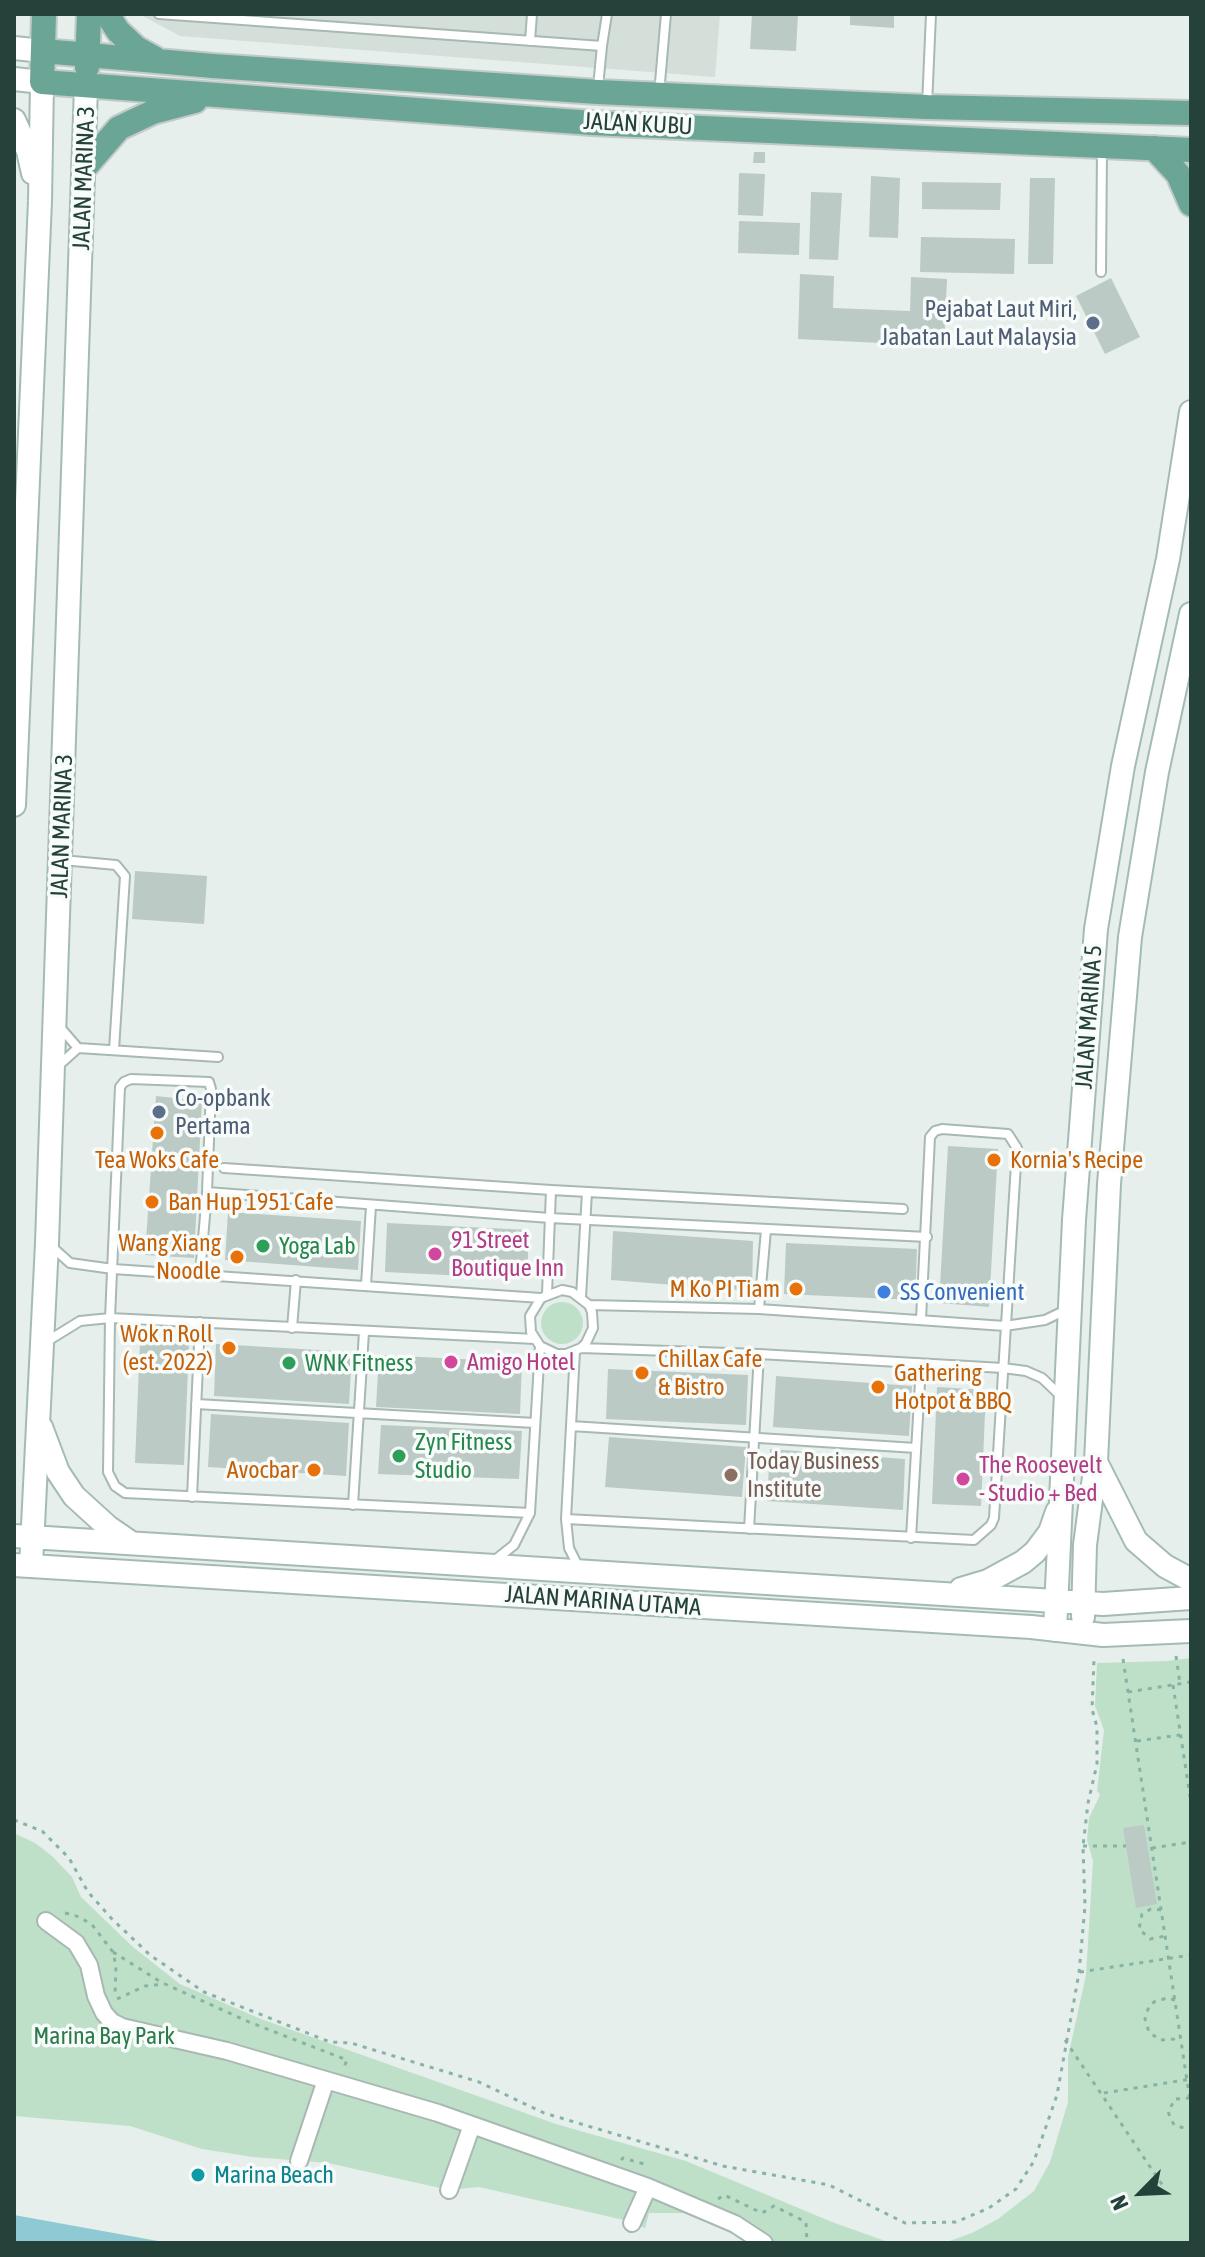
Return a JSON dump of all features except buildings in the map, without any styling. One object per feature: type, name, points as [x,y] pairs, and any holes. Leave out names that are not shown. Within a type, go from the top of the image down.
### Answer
[{"type":"main road","points":[[42,82],[44,14]]},
{"type":"main road","points":[[86,86],[89,14]]},
{"type":"main road","points":[[107,14],[127,40],[159,61]]},
{"type":"main road","name":"JALAN KUBU","points":[[43,51],[598,92],[927,107],[1191,113]]},
{"type":"main road","name":"JALAN KUBU","points":[[42,82],[592,123],[1191,150]]},
{"type":"main road","points":[[85,167],[119,128],[136,118],[213,96]]},
{"type":"main road","points":[[1154,148],[1178,174],[1191,204]]},
{"type":"street","name":"JALAN KUBU","points":[[14,48],[43,51]]},
{"type":"street","name":"JALAN KUBU","points":[[14,79],[42,82]]},
{"type":"street","name":"JALAN MARINA 3","points":[[14,805],[40,201],[42,82]]},
{"type":"street","name":"JALAN MARINA 3","points":[[22,1565],[23,1536],[39,1423],[43,1344],[86,86]]},
{"type":"street","points":[[14,120],[28,151],[40,201]]},
{"type":"street","name":"JALAN MARINA 5","points":[[1055,1630],[1069,1308],[1096,929],[1123,766],[1168,559],[1191,412]]},
{"type":"street","name":"JALAN MARINA 5","points":[[1082,1633],[1085,1545],[1096,1462],[1109,1184],[1130,937],[1157,772],[1191,614]]},
{"type":"street","points":[[39,1423],[58,1472],[74,1496],[108,1527],[131,1542]]},
{"type":"street","points":[[1096,1462],[1136,1541],[1165,1566],[1191,1580]]},
{"type":"street","points":[[949,1593],[988,1581],[1023,1562],[1050,1532],[1061,1501]]},
{"type":"street","name":"JALAN MARINA UTAMA","points":[[23,1536],[1103,1604],[1191,1598]]},
{"type":"street","name":"JALAN MARINA UTAMA","points":[[22,1565],[1122,1636],[1191,1631]]},
{"type":"street","points":[[46,1921],[76,1943],[89,1965],[96,1996],[112,2022],[122,2027],[227,2051],[472,2125],[705,2210],[735,2224],[764,2243]]},
{"type":"street","points":[[299,2161],[333,2082]]},
{"type":"street","points":[[449,2190],[472,2125]]},
{"type":"street","points":[[632,2223],[648,2187]]},
{"type":"lane","points":[[159,14],[240,17],[602,46]]},
{"type":"lane","points":[[530,41],[532,14]]},
{"type":"lane","points":[[598,92],[607,14]]},
{"type":"lane","points":[[659,95],[666,14]]},
{"type":"lane","points":[[927,107],[931,14]]},
{"type":"lane","points":[[1101,272],[1102,146]]},
{"type":"lane","points":[[61,860],[116,865],[125,876],[114,1050]]},
{"type":"lane","points":[[55,1022],[78,1048]]},
{"type":"lane","points":[[53,1070],[78,1048],[218,1057]]},
{"type":"lane","points":[[200,1274],[207,1192],[209,1082],[131,1079],[120,1087],[110,1318],[108,1472],[115,1486],[125,1493],[530,1513]]},
{"type":"lane","points":[[566,1519],[974,1540],[991,1525],[994,1518],[1017,1148],[1008,1134],[942,1129],[930,1137],[921,1319]]},
{"type":"lane","points":[[224,1168],[903,1209]]},
{"type":"lane","points":[[488,1565],[514,1545],[530,1513],[537,1342],[530,1316],[544,1296],[551,1190]]},
{"type":"lane","points":[[207,1192],[550,1218],[927,1237]]},
{"type":"lane","points":[[581,1297],[587,1192]]},
{"type":"lane","points":[[366,1285],[371,1206]]},
{"type":"lane","points":[[759,1309],[766,1230]]},
{"type":"lane","points":[[47,1243],[70,1263],[113,1269],[544,1296],[562,1290],[581,1297],[592,1312],[593,1328],[578,1350],[566,1519],[569,1548],[582,1573]]},
{"type":"lane","points":[[292,1328],[296,1280]]},
{"type":"lane","points":[[589,1305],[759,1309],[1005,1326],[1045,1320],[1069,1308]]},
{"type":"lane","points":[[43,1344],[80,1321],[110,1318],[200,1322],[537,1342],[557,1354],[578,1350],[759,1354],[1003,1368],[1026,1371],[1042,1378],[1065,1400]]},
{"type":"lane","points":[[192,1497],[200,1322]]},
{"type":"lane","points":[[353,1505],[364,1332]]},
{"type":"lane","points":[[749,1529],[759,1354]]},
{"type":"lane","points":[[911,1538],[921,1365]]},
{"type":"lane","points":[[196,1404],[535,1423]]},
{"type":"lane","points":[[571,1426],[916,1448]]},
{"type":"path","points":[[1176,1656],[1180,1684]]},
{"type":"path","points":[[14,1820],[42,1831],[69,1858],[88,1892],[111,1918],[150,1955],[204,1992],[330,2042],[351,2043],[479,2082],[544,2113],[723,2166],[829,2185],[905,2223],[956,2222],[989,2208],[1016,2189],[1034,2161],[1057,2095],[1079,1973],[1085,1906],[1083,1846],[1097,1764],[1097,1727],[1092,1709],[1094,1659]]},
{"type":"path","points":[[1123,1659],[1191,2107]]},
{"type":"path","points":[[1128,1692],[1191,1682]]},
{"type":"path","points":[[1173,1685],[1191,1803]]},
{"type":"path","points":[[1191,1731],[1191,1748]]},
{"type":"path","points":[[1135,1741],[1180,1735]]},
{"type":"path","points":[[1152,1848],[1191,1842]]},
{"type":"path","points":[[1083,1846],[1126,1846]]},
{"type":"path","points":[[1161,1910],[1151,1909],[1142,1914],[1139,1929],[1150,1939],[1165,1936]]},
{"type":"path","points":[[113,1952],[165,1984],[249,2022],[347,2060],[333,2082]]},
{"type":"path","points":[[1079,1973],[1191,1955]]},
{"type":"path","points":[[114,2001],[145,1986],[165,1984]]},
{"type":"path","points":[[1175,2000],[1160,1999],[1149,2006],[1146,2026],[1160,2040],[1174,2039],[1180,2035]]},
{"type":"path","points":[[1065,2040],[1163,2186]]},
{"type":"path","points":[[1102,2093],[1189,2080]]},
{"type":"path","points":[[1190,2098],[1175,2099],[1168,2112],[1174,2125],[1184,2128],[1191,2126]]},
{"type":"path","points":[[705,2210],[724,2195],[762,2213],[774,2206],[806,2222],[807,2243]]},
{"type":"shaded area","points":[[139,14],[720,14],[715,77],[180,36]]},
{"type":"green space","points":[[562,1302],[577,1308],[583,1323],[577,1338],[562,1344],[547,1338],[541,1323],[547,1308]]},
{"type":"green space","points":[[1191,1658],[1191,2243],[944,2243],[998,2219],[1034,2191],[1050,2162],[1068,2102],[1068,2057],[1086,1975],[1093,1861],[1087,1840],[1089,1818],[1100,1795],[1097,1791],[1104,1730],[1095,1706],[1097,1663]]},
{"type":"green space","name":"Marina Bay Park","points":[[14,1833],[52,1856],[72,1877],[81,1897],[133,1947],[180,1984],[261,2019],[556,2124],[686,2161],[832,2222],[891,2243],[747,2243],[720,2227],[684,2213],[649,2213],[645,2228],[624,2220],[479,2187],[449,2190],[328,2163],[202,2149],[130,2126],[14,2116]]},
{"type":"water","points":[[14,2215],[169,2243],[14,2243]]},
{"type":"place","name":"Pejabat Laut Miri, Jabatan Laut Malaysia","points":[[1093,323]]},
{"type":"place","name":"Co-opbank Pertama","points":[[159,1112]]},
{"type":"place","name":"Tea Woks Cafe","points":[[157,1133]]},
{"type":"place","name":"Kornia's Recipe","points":[[994,1160]]},
{"type":"place","name":"Ban Hup 1951 Cafe","points":[[152,1202]]},
{"type":"place","name":"Yoga Lab","points":[[263,1246]]},
{"type":"place","name":"91 Street Boutique Inn","points":[[435,1254]]},
{"type":"place","name":"Wang Xiang Noodle","points":[[237,1257]]},
{"type":"place","name":"M Ko PI Tiam","points":[[796,1289]]},
{"type":"place","name":"SS Convenient","points":[[884,1292]]},
{"type":"place","name":"Wok n Roll (est. 2022)","points":[[229,1348]]},
{"type":"place","name":"Amigo Hotel","points":[[451,1362]]},
{"type":"place","name":"WNK Fitness","points":[[289,1363]]},
{"type":"place","name":"Chillax Cafe & Bistro","points":[[642,1373]]},
{"type":"place","name":"Gathering Hotpot & BBQ","points":[[878,1387]]},
{"type":"place","name":"Zyn Fitness Studio","points":[[399,1456]]},
{"type":"place","name":"Avocbar","points":[[314,1470]]},
{"type":"place","name":"Today Business Institute","points":[[731,1475]]},
{"type":"place","name":"The Roosevelt - Studio + Bed","points":[[963,1479]]},
{"type":"place","name":"Marina Beach","points":[[198,2175]]}]
